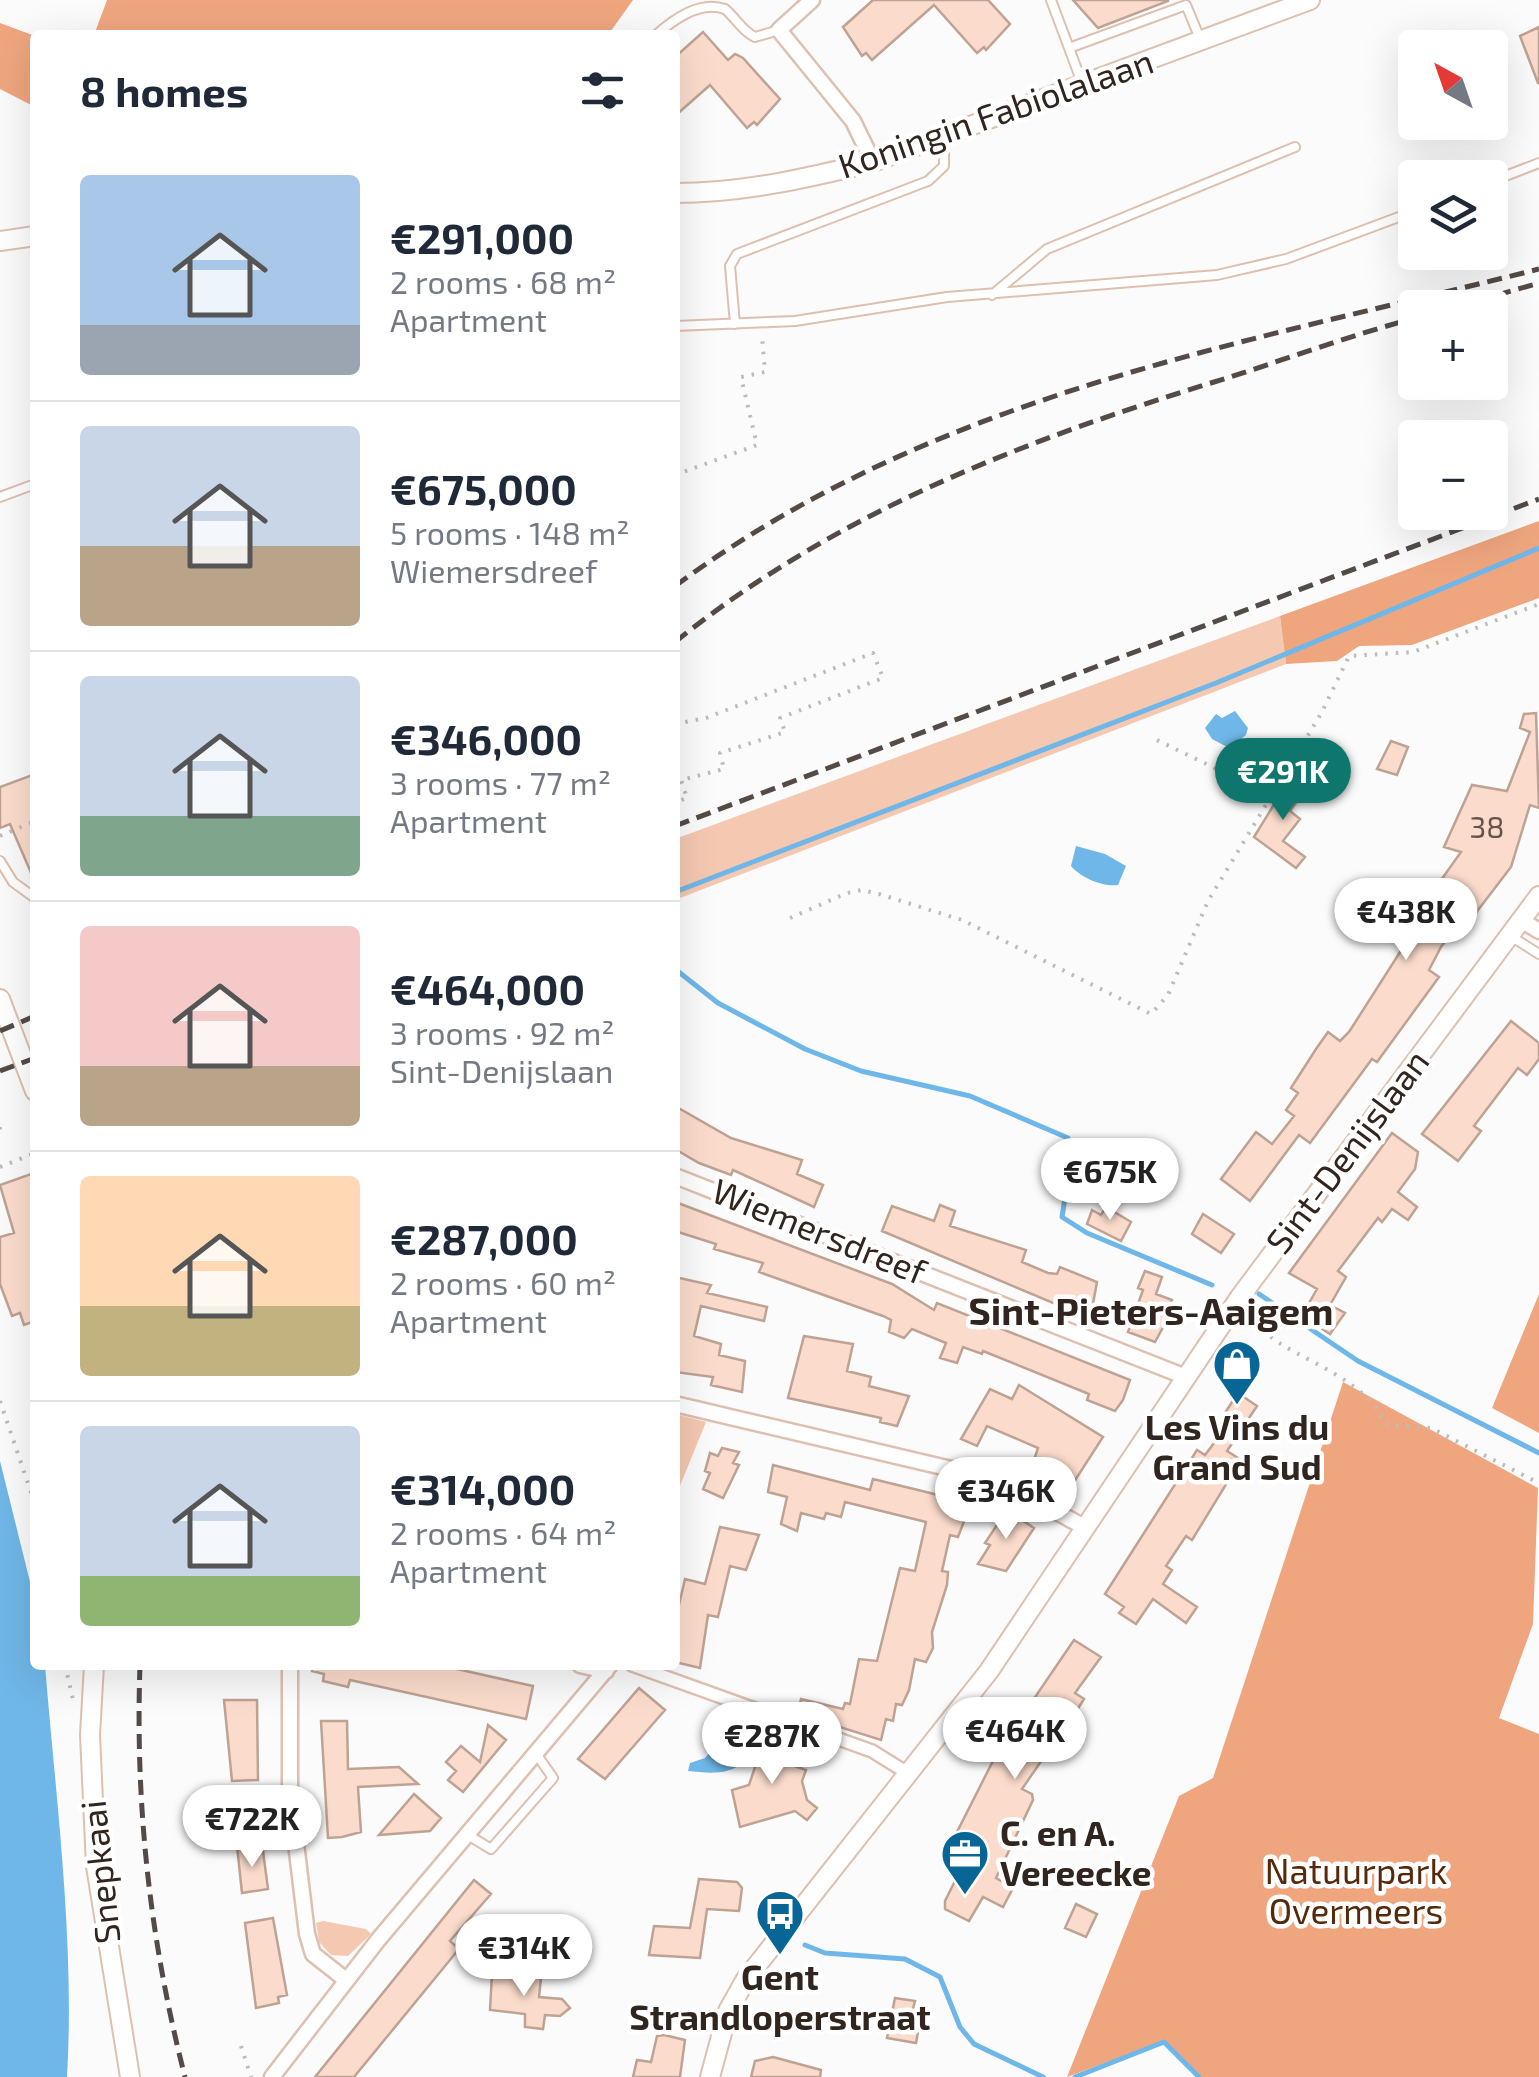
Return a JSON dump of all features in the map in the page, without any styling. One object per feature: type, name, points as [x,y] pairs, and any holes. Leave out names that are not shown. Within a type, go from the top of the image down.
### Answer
[{"type":"street","points":[[812,0],[778,30],[853,120],[874,162]]},
{"type":"street","name":"Koningin Fabiolalaan","points":[[680,193],[713,193],[782,183],[874,162],[1310,0]]},
{"type":"street","points":[[0,241],[30,237]]},
{"type":"street","name":"Sint-Denijslaan","points":[[710,2077],[728,2012],[746,1979],[1014,1636],[1233,1307],[1539,896]]},
{"type":"street","points":[[1515,928],[1539,931]]},
{"type":"street","points":[[0,999],[30,1078]]},
{"type":"street","name":"Wiemersdreef","points":[[680,1178],[1186,1378]]},
{"type":"street","points":[[680,1405],[998,1480],[1086,1528]]},
{"type":"street","name":"Snepkaai","points":[[94,1670],[90,1735],[96,1866],[130,2077]]},
{"type":"street","points":[[290,1670],[290,1794],[307,1934],[313,1954],[346,1980]]},
{"type":"street","points":[[272,2077],[346,1980],[606,1670]]},
{"type":"street","points":[[646,1670],[872,1751],[909,1774]]},
{"type":"lane","points":[[1051,0],[1084,85]]},
{"type":"lane","points":[[1069,48],[1185,2],[1201,41]]},
{"type":"lane","points":[[662,30],[683,11],[704,3],[725,8],[755,37],[778,30]]},
{"type":"lane","points":[[734,324],[730,266],[737,254],[928,181],[944,166],[944,138]]},
{"type":"lane","points":[[992,295],[1047,248],[1295,148]]},
{"type":"lane","points":[[1508,175],[1539,163]]},
{"type":"lane","points":[[680,326],[761,324],[907,302],[1217,276],[1286,259],[1398,216]]},
{"type":"lane","points":[[0,498],[30,486]]},
{"type":"lane","points":[[0,860],[13,882],[30,894]]},
{"type":"lane","points":[[1515,928],[1539,954]]},
{"type":"lane","points":[[468,1835],[492,1849],[553,1778],[537,1755]]},
{"type":"path","points":[[680,474],[757,445],[741,377],[765,372],[761,324]]},
{"type":"path","points":[[790,918],[846,894],[879,894],[962,920],[1152,1014],[1168,995],[1208,901],[1322,712],[1349,656],[1414,652],[1539,604]]},
{"type":"path","points":[[680,723],[706,718],[873,652],[884,678],[780,718],[785,732],[720,753],[724,769],[681,780],[687,798],[680,800]]},
{"type":"path","points":[[1157,740],[1270,795]]},
{"type":"path","points":[[0,836],[30,824]]},
{"type":"path","points":[[0,1166],[30,1154]]},
{"type":"path","points":[[1233,1307],[1284,1346],[1322,1364],[1375,1407],[1385,1424],[1431,1428],[1539,1483]]},
{"type":"path","points":[[0,1401],[30,1489]]},
{"type":"path","points":[[240,2046],[250,2077]]},
{"type":"shaded area","points":[[1280,616],[1286,664],[680,898],[680,837]]},
{"type":"shaded area","points":[[680,1415],[706,1422],[680,1486]]},
{"type":"shaded area","points":[[316,1923],[366,1929],[371,1934],[348,1956],[331,1955],[319,1942]]},
{"type":"green space","points":[[107,0],[633,0],[612,30],[96,30]]},
{"type":"green space","points":[[0,23],[30,34],[30,104],[0,89]]},
{"type":"green space","points":[[1539,521],[1539,598],[1412,645],[1359,646],[1337,661],[1286,664],[1280,616]]},
{"type":"green space","points":[[1539,1294],[1539,1433],[1492,1408]]},
{"type":"green space","name":"Natuurpark Overmeers","points":[[1343,1382],[1538,1488],[1533,1624],[1499,1718],[1539,1734],[1539,2077],[1196,2077],[1164,2041],[1067,2077],[1179,1796],[1213,1778]]},
{"type":"water","points":[[1235,711],[1248,728],[1246,735],[1229,748],[1212,739],[1205,728],[1216,714],[1222,718]]},
{"type":"water","points":[[1076,846],[1105,854],[1126,866],[1118,885],[1099,883],[1075,870],[1071,866]]},
{"type":"water","points":[[0,1461],[30,1582],[30,1670],[45,1670],[66,1922],[69,2026],[67,2077],[0,2077]]},
{"type":"water","points":[[725,1733],[746,1755],[742,1762],[722,1772],[688,1771],[690,1763],[705,1758]]},
{"type":"building","points":[[873,0],[988,0],[1010,24],[986,50],[984,47],[977,53],[934,5],[872,60],[866,53],[862,56],[843,27]]},
{"type":"building","points":[[1073,0],[1168,0],[1168,1],[1098,28]]},
{"type":"building","points":[[1539,27],[1539,83],[1538,83],[1520,36]]},
{"type":"building","points":[[703,32],[728,60],[735,54],[743,58],[780,99],[757,125],[754,122],[747,128],[710,85],[680,112],[680,53]]},
{"type":"building","points":[[1536,713],[1539,808],[1530,805],[1511,867],[1465,927],[1459,923],[1441,947],[1429,970],[1439,977],[1377,1062],[1372,1059],[1310,1143],[1299,1135],[1250,1201],[1221,1179],[1256,1132],[1272,1144],[1294,1116],[1286,1110],[1298,1093],[1291,1088],[1328,1032],[1340,1041],[1349,1032],[1402,949],[1398,946],[1411,921],[1403,915],[1415,898],[1424,904],[1461,852],[1444,847],[1472,785],[1507,791],[1530,732],[1520,728],[1524,714]]},
{"type":"building","points":[[1391,741],[1408,747],[1397,775],[1377,769]]},
{"type":"building","points":[[1315,767],[1335,773],[1329,796],[1308,791]]},
{"type":"building","points":[[30,776],[30,870],[10,824],[0,828],[0,787]]},
{"type":"building","points":[[1291,777],[1310,783],[1290,811],[1300,819],[1283,841],[1305,857],[1296,868],[1254,837]]},
{"type":"building","points":[[1511,1021],[1539,1043],[1539,1059],[1527,1075],[1518,1068],[1474,1126],[1481,1131],[1458,1161],[1422,1134]]},
{"type":"building","points":[[680,1109],[731,1138],[802,1160],[797,1174],[823,1185],[814,1207],[733,1170],[731,1175],[680,1152]]},
{"type":"building","points":[[1392,1133],[1418,1152],[1415,1169],[1398,1192],[1417,1207],[1408,1220],[1392,1209],[1382,1222],[1378,1218],[1338,1271],[1346,1277],[1330,1305],[1345,1313],[1330,1334],[1307,1319],[1305,1310],[1317,1289],[1289,1273]]},
{"type":"building","points":[[30,1174],[30,1323],[24,1325],[20,1313],[12,1316],[0,1284],[0,1237],[14,1233],[0,1185]]},
{"type":"building","points":[[680,1204],[892,1284],[934,1310],[937,1303],[1130,1380],[1123,1400],[1115,1411],[1087,1400],[1089,1394],[983,1351],[982,1354],[963,1347],[957,1363],[940,1358],[946,1343],[912,1329],[904,1338],[889,1332],[891,1320],[759,1272],[763,1263],[714,1249],[716,1244],[680,1233]]},
{"type":"building","points":[[940,1205],[955,1211],[950,1226],[1026,1250],[1022,1262],[1048,1273],[1057,1274],[1060,1267],[1097,1282],[1093,1304],[1084,1316],[882,1231],[892,1206],[934,1221]]},
{"type":"building","points":[[1106,1207],[1131,1222],[1121,1241],[1087,1224],[1092,1210],[1101,1215]]},
{"type":"building","points":[[1203,1214],[1234,1234],[1221,1253],[1192,1234]]},
{"type":"building","points":[[1145,1271],[1162,1277],[1156,1294],[1172,1300],[1169,1307],[1173,1309],[1155,1342],[1128,1332],[1143,1290],[1138,1288]]},
{"type":"building","points":[[680,1278],[711,1285],[707,1293],[767,1307],[764,1321],[701,1306],[694,1336],[721,1344],[719,1355],[745,1361],[742,1392],[711,1385],[713,1377],[680,1373]]},
{"type":"building","points":[[804,1336],[853,1344],[847,1371],[871,1377],[869,1386],[909,1396],[897,1426],[880,1422],[881,1418],[788,1398]]},
{"type":"building","points":[[1019,1385],[1103,1437],[1072,1485],[1034,1460],[1038,1448],[987,1426],[977,1446],[961,1439],[990,1389],[1012,1399]]},
{"type":"building","points":[[1238,1393],[1257,1406],[1227,1451],[1241,1460],[1192,1540],[1186,1536],[1166,1566],[1172,1570],[1163,1584],[1197,1607],[1186,1623],[1153,1599],[1136,1624],[1119,1613],[1124,1607],[1105,1594],[1197,1450],[1205,1455],[1226,1427],[1219,1422]]},
{"type":"building","points":[[722,1448],[739,1452],[733,1463],[739,1465],[723,1498],[703,1489],[710,1473],[705,1471],[710,1453],[718,1456]]},
{"type":"building","points":[[773,1465],[870,1490],[873,1479],[971,1503],[958,1537],[950,1535],[942,1571],[948,1572],[947,1585],[932,1632],[933,1648],[926,1662],[915,1659],[909,1690],[902,1705],[896,1704],[893,1721],[886,1719],[881,1740],[798,1714],[801,1699],[843,1709],[845,1703],[850,1704],[859,1659],[877,1661],[900,1568],[915,1571],[926,1522],[845,1502],[841,1517],[826,1513],[824,1519],[801,1513],[797,1531],[781,1524],[787,1497],[768,1492]]},
{"type":"building","points":[[1007,1510],[1034,1528],[1006,1571],[978,1564],[990,1545],[985,1543]]},
{"type":"building","points":[[720,1527],[759,1535],[746,1570],[730,1566],[718,1617],[708,1615],[700,1668],[680,1663],[680,1600],[685,1579],[705,1584]]},
{"type":"building","points":[[1074,1640],[1101,1657],[1075,1693],[1084,1699],[1072,1718],[1038,1749],[1046,1754],[1022,1789],[1032,1794],[1033,1800],[996,1878],[1013,1888],[1003,1907],[983,1897],[969,1921],[945,1909],[945,1901],[959,1873],[975,1880],[986,1854],[957,1841],[956,1834],[997,1753]]},
{"type":"building","points":[[461,1670],[533,1686],[526,1719],[350,1680],[348,1687],[323,1681],[324,1674],[312,1671]]},
{"type":"building","points":[[639,1688],[665,1710],[605,1779],[578,1759]]},
{"type":"building","points":[[224,1700],[257,1700],[258,1780],[232,1781]]},
{"type":"building","points":[[321,1721],[347,1721],[348,1769],[399,1767],[418,1784],[358,1787],[361,1832],[328,1838]]},
{"type":"building","points":[[488,1725],[506,1740],[463,1792],[448,1780],[456,1771],[446,1762],[461,1746],[480,1762]]},
{"type":"building","points":[[767,1731],[788,1739],[780,1761],[806,1770],[802,1781],[807,1800],[817,1808],[807,1820],[795,1811],[740,1827],[732,1790],[749,1785]]},
{"type":"building","points":[[414,1794],[441,1818],[430,1831],[379,1835]]},
{"type":"building","points":[[259,1810],[262,1842],[237,1844],[233,1811]]},
{"type":"building","points":[[237,1846],[263,1851],[268,1889],[242,1893]]},
{"type":"building","points":[[699,1879],[737,1882],[742,1888],[739,1911],[707,1909],[700,1958],[649,1955],[654,1926],[690,1928]]},
{"type":"building","points":[[474,1880],[491,1894],[450,1941],[459,1949],[354,2077],[315,2077]]},
{"type":"building","points":[[1076,1904],[1097,1914],[1086,1937],[1065,1928]]},
{"type":"building","points":[[273,1918],[287,1995],[278,1997],[279,2003],[256,2008],[245,1923]]},
{"type":"building","points":[[516,1924],[515,1940],[470,1940],[469,1931]]},
{"type":"building","points":[[492,1974],[541,1978],[539,1997],[562,1999],[570,2008],[560,2016],[545,2015],[543,2029],[525,2027],[525,2014],[490,2010]]},
{"type":"building","points":[[895,1998],[915,2001],[912,2013],[921,2015],[916,2043],[887,2038]]},
{"type":"building","points":[[657,2036],[685,2040],[680,2077],[633,2077],[637,2060],[651,2062]]},
{"type":"building","points":[[773,2057],[821,2070],[820,2077],[751,2077],[755,2061]]},
{"type":"waterway","points":[[680,890],[1216,683],[1539,548]]},
{"type":"waterway","points":[[680,973],[718,1003],[805,1049],[861,1071],[970,1096],[1068,1138],[1071,1159],[1062,1217],[1087,1233],[1212,1285]]},
{"type":"waterway","points":[[1259,1294],[1358,1361],[1539,1453]]},
{"type":"waterway","points":[[805,1945],[825,1953],[905,1959],[940,1977],[960,2027],[974,2044],[1043,2077]]},
{"type":"waterway","points":[[1075,2077],[1164,2042],[1199,2077]]},
{"type":"railway","points":[[680,583],[774,521],[876,467],[982,422],[1200,353],[1539,269]]},
{"type":"railway","points":[[1508,292],[1539,283]]},
{"type":"railway","points":[[680,638],[802,554],[938,483],[1080,426],[1398,323]]},
{"type":"railway","points":[[680,824],[1539,499]]},
{"type":"railway","points":[[0,1031],[30,1018]]},
{"type":"railway","points":[[0,1071],[30,1060]]},
{"type":"railway","points":[[140,1670],[140,1769],[148,1872],[162,1975],[185,2077]]},
{"type":"place","name":"Les Vins du Grand Sud","points":[[1237,1406]]},
{"type":"place","name":"C. en A. Vereecke","points":[[965,1896]]},
{"type":"place","name":"Gent Strandloperstraat","points":[[780,1956]]},
{"type":"district","name":"Sint-Pieters-Aaigem","points":[[1151,1312]]}]
